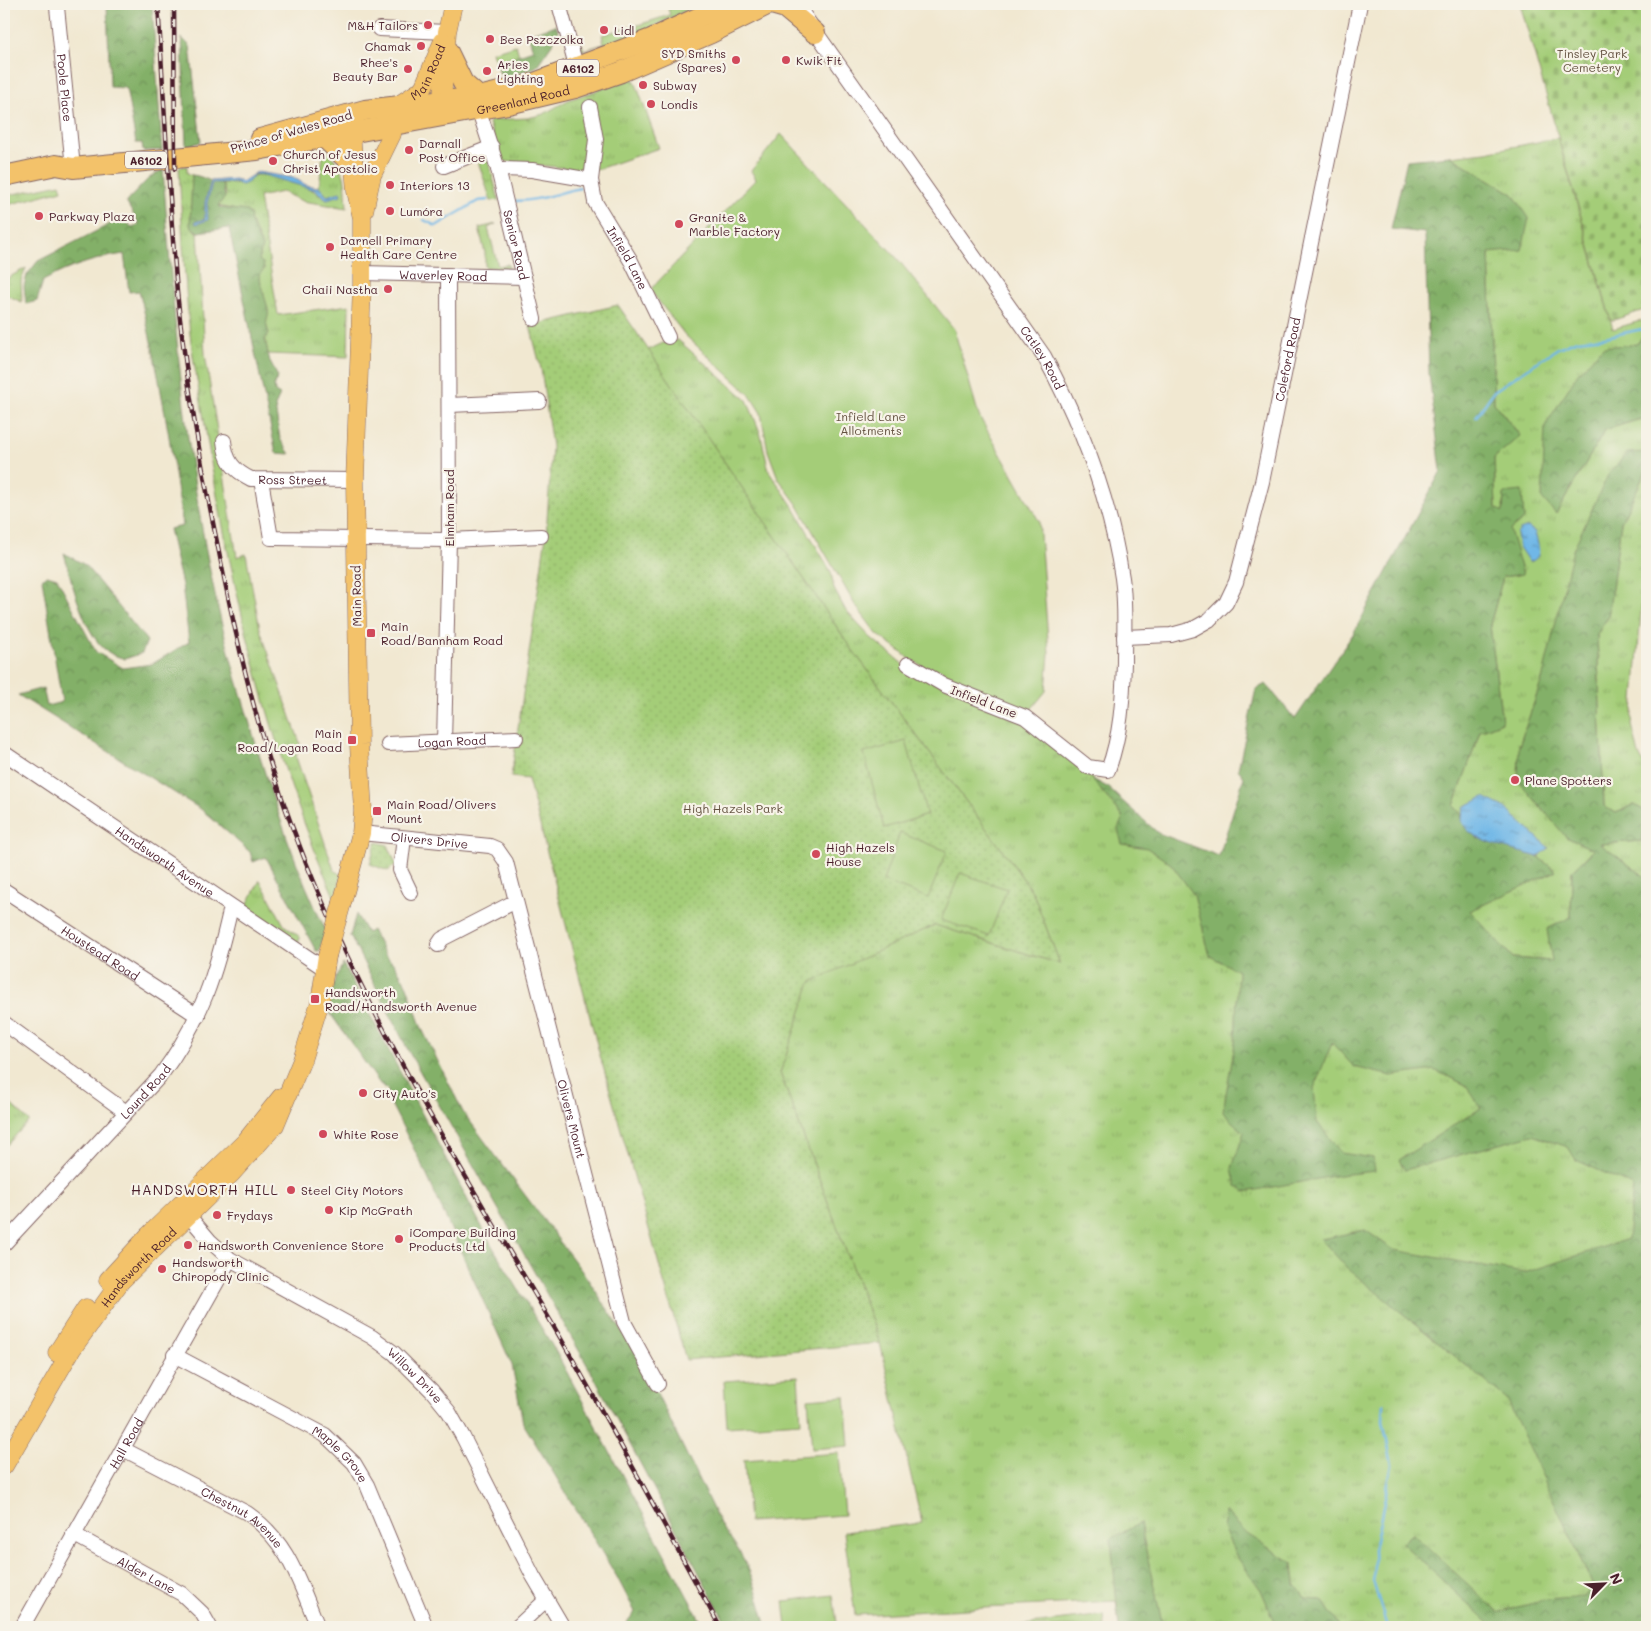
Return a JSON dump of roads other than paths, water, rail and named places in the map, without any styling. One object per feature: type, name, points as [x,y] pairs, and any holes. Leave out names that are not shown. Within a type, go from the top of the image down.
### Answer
[{"type":"highway","points":[[711,33],[720,18],[724,5],[736,12],[769,4],[785,8],[815,32]]},
{"type":"highway","name":"Greenland Road","points":[[365,110],[442,100],[479,104],[575,88],[655,58],[769,4]]},
{"type":"highway","name":"Greenland Road","points":[[351,133],[429,120],[479,104],[577,69],[651,39],[724,5]]},
{"type":"highway","points":[[448,42],[464,83],[479,104]]},
{"type":"highway","points":[[429,120],[436,113],[442,100]]},
{"type":"highway","points":[[351,133],[356,118],[365,110],[382,115],[392,126]]},
{"type":"highway","name":"Prince of Wales Road","points":[[219,154],[242,144],[328,118],[365,110]]},
{"type":"highway","name":"Prince of Wales Road","points":[[4,176],[56,166],[73,168],[257,150],[351,133]]},
{"type":"highway","points":[[325,138],[353,165]]},
{"type":"highway","name":"Prince of Wales Road","points":[[4,185],[58,176],[73,168]]},
{"type":"main road","name":"Main Road","points":[[442,100],[453,4]]},
{"type":"main road","name":"Main Road","points":[[400,104],[420,91],[424,86],[448,42]]},
{"type":"main road","name":"Main Road","points":[[362,218],[376,164],[391,137],[392,126]]},
{"type":"main road","name":"Main Road","points":[[326,963],[361,832],[363,811],[355,539],[362,218],[353,165],[351,133]]},
{"type":"main road","points":[[353,165],[363,170],[376,164]]},
{"type":"main road","name":"Handsworth Road","points":[[4,1466],[7,1445],[97,1312],[121,1281],[185,1211],[268,1134],[281,1114],[302,1060],[314,1022],[326,963]]},
{"type":"street","points":[[559,4],[577,69]]},
{"type":"street","name":"Catley Road","points":[[796,4],[1044,356],[1067,398],[1097,475],[1110,519],[1122,580],[1124,637],[1123,700],[1117,746],[1108,770]]},
{"type":"street","name":"Coleford Road","points":[[1124,637],[1171,635],[1193,629],[1209,620],[1226,603],[1236,582],[1262,482],[1360,4]]},
{"type":"street","name":"Poole Place","points":[[57,7],[73,168]]},
{"type":"street","points":[[379,29],[448,42]]},
{"type":"street","name":"Senior Road","points":[[479,104],[498,169],[534,319]]},
{"type":"street","name":"Infield Lane","points":[[590,107],[596,139],[591,180],[595,202],[631,261],[668,337]]},
{"type":"street","points":[[444,166],[492,147]]},
{"type":"street","points":[[498,169],[532,170],[591,180]]},
{"type":"street","name":"Waverley Road","points":[[362,273],[524,277]]},
{"type":"street","name":"Elmham Road","points":[[444,742],[449,540],[450,405],[448,275]]},
{"type":"street","points":[[450,405],[539,401]]},
{"type":"street","name":"Ross Street","points":[[224,441],[230,465],[238,473],[250,479],[355,480]]},
{"type":"street","points":[[261,480],[271,538],[449,540],[541,536]]},
{"type":"street","name":"Infield Lane","points":[[908,664],[944,685],[1026,717],[1088,767],[1108,770]]},
{"type":"street","name":"Logan Road","points":[[388,744],[516,738]]},
{"type":"street","name":"Handsworth Avenue","points":[[4,753],[231,906],[326,963]]},
{"type":"street","name":"Olivers Drive","points":[[361,832],[490,846],[497,849]]},
{"type":"street","points":[[404,838],[400,870],[411,893]]},
{"type":"street","name":"Olivers Mount","points":[[497,849],[506,862],[624,1322],[658,1384]]},
{"type":"street","name":"Houstead Road","points":[[4,890],[198,1016]]},
{"type":"street","points":[[438,945],[442,939],[516,901]]},
{"type":"street","name":"Lound Road","points":[[4,1244],[161,1075],[182,1045],[198,1016],[216,972],[231,906]]},
{"type":"street","points":[[4,1023],[126,1112]]},
{"type":"street","name":"Willow Drive","points":[[185,1211],[210,1241],[230,1259],[372,1337],[394,1353],[426,1384],[449,1412],[463,1436],[546,1600],[563,1627]]},
{"type":"street","name":"Hall Road","points":[[22,1627],[174,1355],[211,1295],[230,1259]]},
{"type":"street","name":"Maple Grove","points":[[174,1355],[306,1423],[340,1447],[358,1468],[367,1485],[426,1627]]},
{"type":"street","name":"Chestnut Avenue","points":[[123,1449],[246,1513],[263,1524],[275,1537],[285,1553],[318,1627]]},
{"type":"street","name":"Alder Lane","points":[[73,1534],[182,1594],[202,1613],[210,1627]]},
{"type":"street","points":[[517,1627],[546,1600]]},
{"type":"water","points":[[257,172],[294,178],[306,185],[319,187],[327,196],[340,192],[341,195],[327,199],[315,190],[255,174],[247,183],[242,185],[234,182],[212,183],[207,203],[208,220],[196,224],[195,222],[205,219],[205,202],[211,181],[235,179],[242,182]]},
{"type":"water","points":[[1528,527],[1535,532],[1539,550],[1537,557],[1529,562],[1519,547],[1517,534],[1520,530]]},
{"type":"water","points":[[1484,797],[1504,807],[1549,848],[1538,857],[1486,841],[1469,831],[1462,820],[1465,806]]},
{"type":"waterway","points":[[516,201],[540,198],[580,188]]},
{"type":"waterway","points":[[424,220],[436,226],[478,201],[488,200]]},
{"type":"waterway","points":[[1476,417],[1494,391],[1558,348],[1577,340],[1605,337],[1647,328]]},
{"type":"waterway","points":[[1384,1404],[1383,1420],[1392,1465],[1374,1550],[1375,1571],[1373,1581],[1387,1627]]},
{"type":"railway","points":[[158,4],[177,292],[189,390],[230,606],[249,686],[271,765],[297,838],[326,910],[359,981],[432,1119],[594,1396],[720,1627]]},
{"type":"railway","points":[[174,4],[175,169]]},
{"type":"place","name":"M&H Tailors","points":[[428,25]]},
{"type":"place","name":"Lidl","points":[[604,30]]},
{"type":"place","name":"Bee Pszczolka","points":[[490,39]]},
{"type":"place","name":"Chamak","points":[[421,46]]},
{"type":"place","name":"SYD Smiths (Spares)","points":[[736,60]]},
{"type":"place","name":"Kwik Fit","points":[[786,60]]},
{"type":"place","name":"Rhee's Beauty Bar","points":[[408,69]]},
{"type":"place","name":"Aries Lighting","points":[[487,71]]},
{"type":"place","name":"Subway","points":[[643,85]]},
{"type":"place","name":"Londis","points":[[651,104]]},
{"type":"place","name":"Darnall Post Office","points":[[409,150]]},
{"type":"place","name":"Church of Jesus Christ Apostolic","points":[[273,161]]},
{"type":"place","name":"Interiors 13","points":[[390,185]]},
{"type":"place","name":"Lumóra","points":[[390,211]]},
{"type":"place","name":"Parkway Plaza","points":[[39,216]]},
{"type":"place","name":"Granite & Marble Factory","points":[[679,224]]},
{"type":"place","name":"Darnell Primary Health Care Centre","points":[[330,247]]},
{"type":"place","name":"Chaii Nastha","points":[[388,289]]},
{"type":"place","name":"Main Road/Bannham Road","points":[[371,633]]},
{"type":"place","name":"Main Road/Logan Road","points":[[352,740]]},
{"type":"place","name":"Plane Spotters","points":[[1515,780]]},
{"type":"place","name":"Main Road/Olivers Mount","points":[[377,811]]},
{"type":"place","name":"High Hazels House","points":[[816,854]]},
{"type":"place","name":"Handsworth Road/Handsworth Avenue","points":[[315,999]]},
{"type":"place","name":"City Auto's","points":[[363,1093]]},
{"type":"place","name":"White Rose","points":[[323,1134]]},
{"type":"place","name":"Steel City Motors","points":[[291,1190]]},
{"type":"place","name":"Kip McGrath","points":[[329,1210]]},
{"type":"place","name":"Frydays","points":[[217,1215]]},
{"type":"place","name":"iCompare Building Products Ltd","points":[[399,1239]]},
{"type":"place","name":"Handsworth Convenience Store","points":[[188,1245]]},
{"type":"place","name":"Handsworth Chiropody Clinic","points":[[162,1269]]},
{"type":"district","name":"HANDSWORTH HILL","points":[[205,1189]]},
{"type":"park label","name":"Tinsley Park Cemetery","points":[[1592,60]]},
{"type":"park label","name":"Infield Lane Allotments","points":[[871,423]]},
{"type":"park label","name":"High Hazels Park","points":[[733,808]]}]
